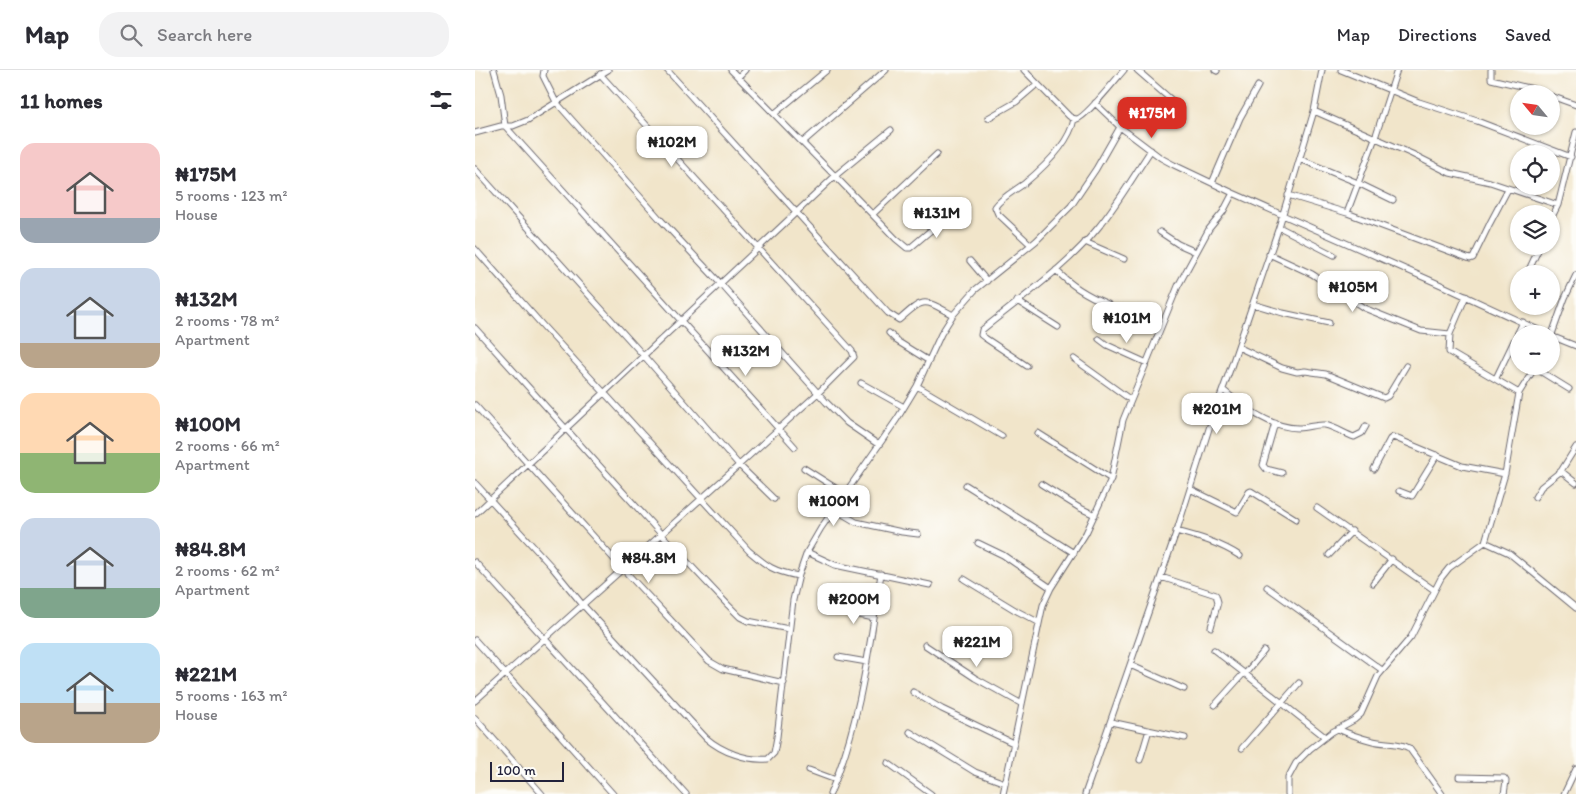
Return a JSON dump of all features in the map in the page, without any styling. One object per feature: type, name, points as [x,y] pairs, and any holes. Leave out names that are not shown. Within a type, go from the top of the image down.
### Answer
[{"type":"street","points":[[494,70],[501,95],[505,126],[795,447]]},
{"type":"street","points":[[544,70],[543,76],[556,102],[659,218],[847,423],[879,445]]},
{"type":"street","points":[[475,133],[513,126],[528,120],[608,70]]},
{"type":"street","points":[[667,70],[796,213],[896,319],[899,320],[919,303],[926,302],[953,315]]},
{"type":"street","points":[[731,70],[907,248],[910,248],[957,208]]},
{"type":"street","points":[[738,77],[745,70]]},
{"type":"street","points":[[775,114],[827,70]]},
{"type":"street","points":[[803,142],[886,70]]},
{"type":"street","points":[[1024,70],[1074,119],[1080,117],[1095,103],[1124,70]]},
{"type":"street","points":[[1137,70],[1176,104]]},
{"type":"street","points":[[1085,794],[1161,577],[1279,226],[1314,111],[1323,70]]},
{"type":"street","points":[[1341,70],[1391,91],[1571,157]]},
{"type":"street","points":[[1347,213],[1375,138],[1397,70]]},
{"type":"street","points":[[1491,70],[1491,79],[1516,85]]},
{"type":"street","points":[[475,701],[739,465],[818,393],[854,357],[852,351],[600,74]]},
{"type":"street","points":[[988,118],[1016,102],[1037,84]]},
{"type":"street","points":[[1213,182],[1240,118],[1258,86]]},
{"type":"street","points":[[1560,99],[1576,105]]},
{"type":"street","points":[[1095,103],[1120,127],[1174,165],[1529,325]]},
{"type":"street","points":[[1314,111],[1412,154],[1443,170],[1558,205],[1576,132]]},
{"type":"street","points":[[1031,245],[998,214],[995,207],[1027,182],[1058,150],[1069,136],[1074,119]]},
{"type":"street","points":[[475,483],[551,566],[582,604],[706,738],[723,750],[761,759],[771,757],[777,737],[789,629],[798,576],[807,552],[917,386],[941,334],[953,315],[969,297],[1031,245],[1071,206],[1096,169],[1120,127]]},
{"type":"street","points":[[475,514],[835,176],[891,130]]},
{"type":"street","points":[[1027,366],[985,338],[981,332],[1056,270],[1085,242],[1113,208],[1151,150]]},
{"type":"street","points":[[873,214],[937,154]]},
{"type":"street","points":[[1299,159],[1393,200]]},
{"type":"street","points":[[475,169],[644,356],[739,465],[774,499]]},
{"type":"street","points":[[1288,196],[1347,213],[1470,259],[1473,258],[1489,223],[1508,189]]},
{"type":"street","points":[[1003,794],[1043,605],[1051,588],[1074,554],[1111,479],[1119,436],[1131,400],[1179,286],[1196,252],[1233,193]]},
{"type":"street","points":[[1279,226],[1334,255]]},
{"type":"street","points":[[1160,232],[1178,244],[1196,252]]},
{"type":"street","points":[[1085,242],[1124,259]]},
{"type":"street","points":[[475,249],[749,551],[778,572],[798,576]]},
{"type":"street","points":[[1269,254],[1312,274],[1364,308],[1421,332],[1451,334]]},
{"type":"street","points":[[970,261],[987,281]]},
{"type":"street","points":[[1056,270],[1078,290],[1108,304]]},
{"type":"street","points":[[1555,325],[1576,275]]},
{"type":"street","points":[[1465,296],[1451,334],[1449,352],[1519,393]]},
{"type":"street","points":[[1017,301],[1058,327]]},
{"type":"street","points":[[1253,304],[1329,323]]},
{"type":"street","points":[[1496,378],[1523,322]]},
{"type":"street","points":[[475,328],[661,534],[740,617],[748,621],[789,629]]},
{"type":"street","points":[[889,333],[897,341],[929,360]]},
{"type":"street","points":[[1099,339],[1107,345],[1147,363]]},
{"type":"street","points":[[1560,340],[1576,346]]},
{"type":"street","points":[[1238,347],[1282,368],[1297,372],[1305,371],[1325,374],[1384,398],[1388,396],[1405,366]]},
{"type":"street","points":[[1075,359],[1131,400]]},
{"type":"street","points":[[1288,794],[1288,778],[1296,763],[1325,737],[1361,714],[1383,670],[1411,637],[1434,590],[1449,568],[1485,542],[1505,474],[1519,393],[1531,375]]},
{"type":"street","points":[[1548,375],[1569,389]]},
{"type":"street","points":[[861,382],[904,407]]},
{"type":"street","points":[[917,386],[1002,436]]},
{"type":"street","points":[[1223,390],[1246,408],[1275,424],[1299,428],[1326,425],[1354,437],[1362,433],[1366,426]]},
{"type":"street","points":[[475,405],[709,661],[723,669],[784,683]]},
{"type":"street","points":[[1275,424],[1263,465],[1266,469],[1282,473]]},
{"type":"street","points":[[1037,433],[1111,479]]},
{"type":"street","points":[[1374,469],[1390,439],[1393,437],[1469,468],[1505,474]]},
{"type":"street","points":[[1535,497],[1549,479],[1561,471],[1576,447]]},
{"type":"street","points":[[1399,491],[1413,496],[1437,455]]},
{"type":"street","points":[[804,468],[845,494]]},
{"type":"street","points":[[1561,471],[1576,483]]},
{"type":"street","points":[[1041,484],[1078,507],[1095,514]]},
{"type":"street","points":[[966,485],[1074,554]]},
{"type":"street","points":[[1190,489],[1237,512],[1251,491],[1296,519]]},
{"type":"street","points":[[1317,508],[1434,590]]},
{"type":"street","points":[[835,509],[856,522],[918,534]]},
{"type":"street","points":[[1177,530],[1226,546],[1240,556]]},
{"type":"street","points":[[1329,555],[1352,531]]},
{"type":"street","points":[[1485,542],[1509,553],[1576,608]]},
{"type":"street","points":[[977,543],[1003,555],[1051,588]]},
{"type":"street","points":[[807,552],[835,565],[930,585]]},
{"type":"street","points":[[1373,583],[1392,559]]},
{"type":"street","points":[[475,562],[685,794]]},
{"type":"street","points":[[830,794],[836,780],[862,690],[881,574]]},
{"type":"street","points":[[1161,577],[1216,596],[1218,602],[1211,627]]},
{"type":"street","points":[[964,579],[1038,622]]},
{"type":"street","points":[[1267,587],[1383,670]]},
{"type":"street","points":[[839,611],[873,618]]},
{"type":"street","points":[[475,640],[613,794]]},
{"type":"street","points":[[925,645],[975,678],[1022,704]]},
{"type":"street","points":[[1214,650],[1325,737]]},
{"type":"street","points":[[1215,705],[1264,651]]},
{"type":"street","points":[[838,657],[867,662]]},
{"type":"street","points":[[1130,665],[1184,689]]},
{"type":"street","points":[[1242,748],[1299,683]]},
{"type":"street","points":[[913,692],[943,709],[1013,743]]},
{"type":"street","points":[[475,718],[542,794]]},
{"type":"street","points":[[1111,722],[1185,738]]},
{"type":"street","points":[[1338,729],[1373,741],[1409,748],[1442,794]]},
{"type":"street","points":[[1140,760],[1149,730]]},
{"type":"street","points":[[910,732],[975,772],[1005,783]]},
{"type":"street","points":[[888,763],[931,794]]},
{"type":"street","points":[[1564,794],[1576,769]]},
{"type":"street","points":[[809,770],[836,780]]},
{"type":"street","points":[[1459,777],[1504,778],[1506,781],[1504,794]]}]
